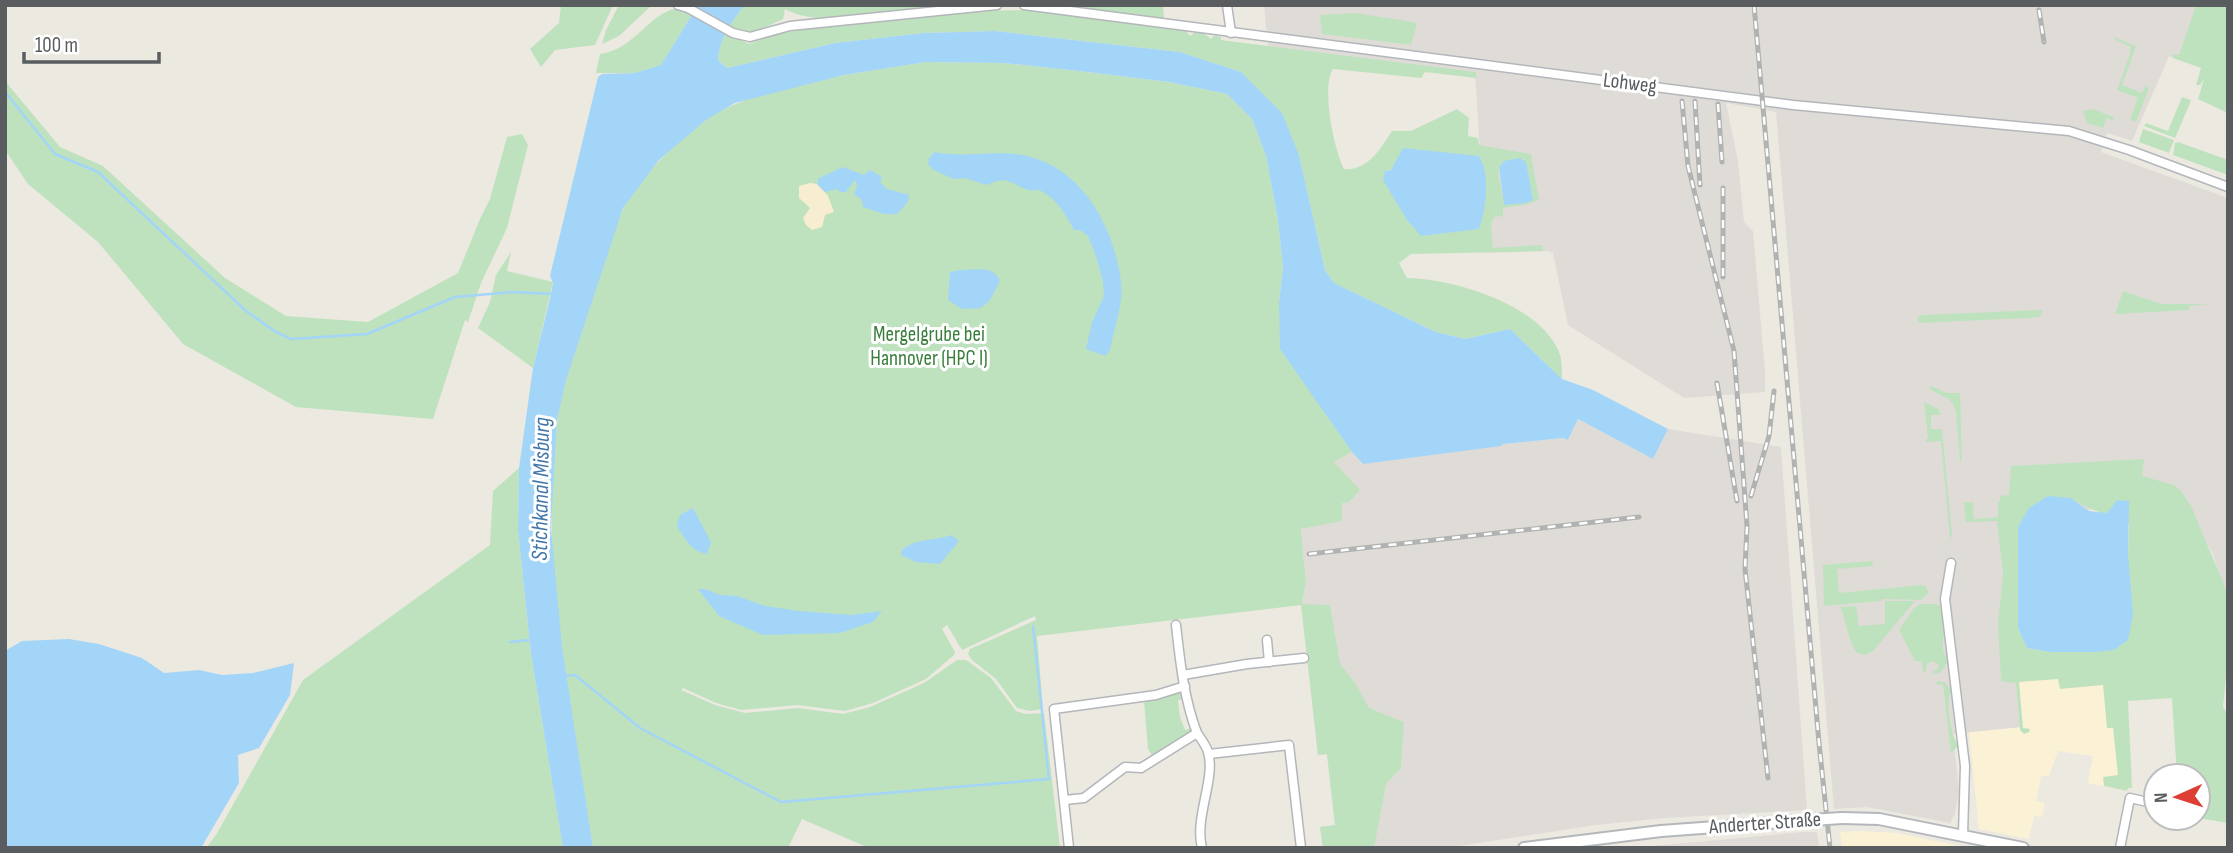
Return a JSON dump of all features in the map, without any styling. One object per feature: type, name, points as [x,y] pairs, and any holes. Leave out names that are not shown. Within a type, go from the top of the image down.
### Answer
[{"type":"main road","name":"Anderter Straße","points":[[1524,848],[1661,831],[1842,818],[1879,819],[2023,848]]},
{"type":"street","points":[[678,5],[740,36],[756,37],[790,26],[997,5]]},
{"type":"street","name":"Lohweg","points":[[1024,5],[1793,105],[2069,131],[2228,187]]},
{"type":"street","points":[[1227,5],[1231,33]]},
{"type":"street","points":[[1951,563],[1945,599],[1965,766],[1963,835]]},
{"type":"street","points":[[1176,625],[1190,715],[1209,754],[1210,766],[1200,830],[1202,848]]},
{"type":"street","points":[[1267,640],[1269,662]]},
{"type":"street","points":[[1182,675],[1304,659]]},
{"type":"street","points":[[1069,848],[1054,709],[1156,695],[1185,686]]},
{"type":"street","points":[[1065,800],[1084,798],[1125,767],[1141,768],[1197,733]]},
{"type":"street","points":[[1209,754],[1289,745],[1301,848]]},
{"type":"street","points":[[2120,848],[2130,798],[2142,801]]},
{"type":"shaded area","points":[[1264,5],[2196,5],[2178,59],[2169,56],[2132,141],[2107,133],[2101,152],[2228,198],[2228,601],[2213,554],[2176,489],[2018,527],[2014,663],[2021,727],[1953,734],[1959,790],[1955,814],[1950,823],[1867,807],[1834,809],[1776,112],[1726,103],[1738,161],[1744,222],[1753,231],[1765,392],[1684,398],[1568,325],[1553,253],[1486,253],[1475,72],[1269,57]]},
{"type":"shaded area","points":[[1578,419],[1653,459],[1668,429],[1781,447],[1807,810],[1596,825],[1446,848],[1323,848],[1320,827],[1335,825],[1327,754],[1318,755],[1302,605],[1306,582],[1301,528],[1342,520],[1334,462],[1352,452],[1363,464],[1502,444],[1563,438],[1568,440]]},
{"type":"shaded area","points":[[2014,663],[2111,666],[2132,788],[2127,791],[2088,783],[2093,756],[2058,751],[2049,776],[2041,776],[2036,801],[2045,803],[2042,817],[2034,816],[2029,839],[1979,829],[1969,732],[2021,727]]},
{"type":"shaded area","points":[[1817,832],[1819,848],[1631,848]]},
{"type":"shaded area","points":[[1840,832],[1897,833],[1969,848],[1842,848]]},
{"type":"green space","points":[[561,5],[613,5],[595,45],[555,50],[541,67],[530,49],[559,23]]},
{"type":"green space","points":[[619,5],[652,5],[619,36],[602,44],[606,30]]},
{"type":"green space","points":[[745,5],[944,5],[821,19],[785,9],[783,19],[753,33],[734,29],[731,35],[749,44],[770,36],[817,26],[967,11],[1033,10],[1184,28],[1190,36],[1195,32],[1193,28],[1211,39],[1214,35],[1221,37],[1221,40],[1476,72],[1476,78],[1425,72],[1421,78],[1333,69],[1328,90],[1336,148],[1344,169],[1352,169],[1367,163],[1392,131],[1411,131],[1457,109],[1469,118],[1468,136],[1478,138],[1479,145],[1531,154],[1539,200],[1525,205],[1503,208],[1503,216],[1494,217],[1491,225],[1493,248],[1542,245],[1543,251],[1411,254],[1399,263],[1407,278],[1426,279],[1470,289],[1493,297],[1533,320],[1549,335],[1559,352],[1562,379],[1510,329],[1465,339],[1436,332],[1334,283],[1325,270],[1299,155],[1241,72],[1180,52],[995,31],[924,33],[835,43],[727,68],[718,60],[721,44]],"holes":[[[1479,156],[1484,169],[1482,218],[1407,220],[1385,171]],[[1523,159],[1527,166],[1533,199],[1526,203],[1504,205],[1498,172],[1501,163]]]},
{"type":"green space","points":[[1056,5],[1163,5],[1164,19]]},
{"type":"green space","points":[[2196,5],[2228,5],[2228,113],[2198,99],[2204,79],[2200,85],[2196,85],[2201,68],[2173,58],[2172,55],[2179,55]]},
{"type":"green space","points":[[678,8],[692,15],[661,65],[635,73],[596,73],[600,54],[623,45],[658,17]]},
{"type":"green space","points":[[1355,13],[1414,22],[1417,24],[1411,45],[1322,34],[1320,15]]},
{"type":"green space","points":[[2114,37],[2136,46],[2122,85],[2142,93],[2146,86],[2149,88],[2136,122],[2130,120],[2138,98],[2117,90],[2131,47]]},
{"type":"green space","name":"Mergelgrube bei Hannover (HPC I)","points":[[926,62],[1003,63],[1169,82],[1227,94],[1252,119],[1266,156],[1278,220],[1283,268],[1279,302],[1319,403],[1352,452],[1334,462],[1360,490],[1349,502],[1342,503],[1342,521],[1301,529],[1306,582],[1302,604],[1330,605],[1340,664],[1369,708],[1404,722],[1401,768],[1386,784],[1374,848],[1323,848],[1320,827],[1335,825],[1327,754],[1318,755],[1301,605],[1037,636],[1043,709],[1030,711],[1017,708],[996,679],[968,654],[970,649],[1036,620],[1035,616],[962,650],[947,625],[942,629],[955,652],[954,655],[926,679],[873,703],[845,711],[797,705],[741,710],[716,703],[683,688],[681,690],[715,705],[745,713],[798,708],[843,714],[870,707],[924,683],[957,660],[966,660],[991,678],[1016,711],[1025,714],[1044,713],[1060,848],[869,848],[802,819],[788,848],[593,848],[567,690],[554,583],[552,476],[557,423],[569,367],[622,211],[647,174],[672,148],[707,119],[730,107],[756,96],[813,81]]},
{"type":"green space","points":[[5,81],[60,147],[103,166],[225,278],[286,316],[368,322],[458,273],[490,199],[507,137],[522,134],[528,145],[507,228],[481,283],[468,322],[465,320],[433,419],[296,407],[183,344],[98,242],[28,184],[5,150]]},
{"type":"green space","points":[[2182,97],[2191,100],[2175,138],[2144,126],[2146,123],[2168,131]]},
{"type":"green space","points":[[2093,109],[2113,117],[2114,121],[2106,118],[2103,128],[2087,123],[2083,111]]},
{"type":"green space","points":[[2143,129],[2174,140],[2169,153],[2139,142]]},
{"type":"green space","points":[[2175,143],[2228,160],[2228,175],[2173,155]]},
{"type":"green space","points":[[511,252],[507,271],[553,282],[533,368],[478,328],[490,302],[496,275]]},
{"type":"green space","points":[[2123,291],[2161,304],[2210,304],[2189,306],[2189,310],[2115,314]]},
{"type":"green space","points":[[2043,310],[2040,317],[2026,318],[1919,323],[1917,318],[1922,315]]},
{"type":"green space","points":[[1931,386],[1947,393],[1960,393],[1962,463],[1953,404],[1947,397],[1930,389]]},
{"type":"green space","points":[[1924,402],[1938,409],[1941,415],[1931,415],[1931,429],[1942,429],[1952,534],[1946,554],[1950,539],[1941,441],[1925,442],[1928,437]]},
{"type":"green space","points":[[2144,459],[2142,476],[2174,485],[2181,491],[2191,506],[2228,598],[2228,658],[2223,707],[2228,715],[2228,823],[2212,820],[2212,762],[2176,762],[2172,698],[2128,701],[2132,788],[2127,791],[2104,786],[2103,777],[2118,775],[2113,728],[2107,728],[2103,685],[2060,689],[2058,679],[2019,682],[2023,728],[2030,729],[2024,734],[2020,730],[2016,683],[2001,681],[1998,623],[2003,574],[1997,521],[1966,522],[1964,502],[1973,502],[1974,519],[1998,517],[2000,496],[2009,495],[2011,466]],"holes":[[[2071,498],[2129,525],[2128,554],[2114,650],[2050,652],[2027,648],[2018,628]]]},
{"type":"green space","points":[[519,468],[518,530],[531,654],[563,848],[206,848],[216,835],[303,680],[490,545],[493,491]]},
{"type":"green space","points":[[1872,561],[1873,566],[1837,569],[1839,593],[1921,585],[1926,586],[1929,594],[1922,600],[1883,599],[1824,606],[1823,565]]},
{"type":"green space","points":[[1885,601],[1915,601],[1873,651],[1865,655],[1857,653],[1840,607],[1856,606],[1859,626],[1885,624]]},
{"type":"green space","points":[[1920,604],[1936,604],[1941,607],[1943,650],[1948,661],[1939,673],[1933,674],[1939,666],[1933,661],[1927,664],[1923,673],[1922,661],[1915,661],[1899,630],[1913,609]]},
{"type":"green space","points":[[1938,681],[1944,682],[1951,689],[1950,718],[1958,746],[1951,753],[1943,685],[1935,684]]},
{"type":"green space","points":[[1179,692],[1184,699],[1178,700],[1180,717],[1185,730],[1191,728],[1190,733],[1153,757],[1148,749],[1144,701]]},
{"type":"sand","points":[[817,184],[828,196],[834,212],[825,215],[822,227],[812,230],[803,218],[810,208],[799,198],[799,186]]},
{"type":"water","name":"Stichkanal Misburg","points":[[698,5],[745,5],[721,44],[718,60],[727,68],[835,43],[924,33],[995,31],[1180,52],[1241,72],[1282,113],[1299,155],[1325,270],[1334,283],[1436,332],[1465,339],[1510,329],[1562,379],[1593,390],[1668,429],[1653,459],[1578,419],[1568,440],[1563,438],[1503,444],[1363,464],[1280,349],[1279,302],[1283,268],[1278,220],[1266,156],[1252,119],[1227,94],[1169,82],[1079,71],[1003,63],[926,62],[844,75],[735,103],[706,120],[659,160],[623,208],[566,380],[557,420],[551,527],[562,647],[593,848],[563,848],[531,654],[518,530],[519,468],[533,368],[551,294],[553,283],[550,276],[598,77],[602,74],[635,73],[661,65]]},
{"type":"water","points":[[1403,148],[1479,156],[1485,173],[1486,192],[1479,229],[1421,236],[1407,220],[1383,180],[1385,171],[1391,170]]},
{"type":"water","points":[[935,152],[1007,153],[1031,157],[1067,175],[1081,189],[1104,223],[1112,242],[1121,281],[1118,316],[1110,350],[1105,356],[1086,349],[1092,322],[1104,296],[1103,282],[1088,236],[1080,230],[1074,230],[1064,213],[1047,194],[1006,180],[987,185],[964,178],[953,179],[932,169],[928,164],[929,158]]},
{"type":"water","points":[[1520,158],[1527,166],[1533,200],[1504,205],[1499,167],[1504,161]]},
{"type":"water","points":[[843,167],[864,175],[870,170],[882,177],[880,182],[887,189],[909,195],[908,202],[897,214],[884,214],[863,207],[862,200],[854,194],[857,185],[855,180],[846,192],[837,189],[825,192],[817,184],[819,178]]},
{"type":"water","points":[[989,270],[1000,281],[990,300],[981,308],[962,309],[948,300],[950,272]]},
{"type":"water","points":[[2048,496],[2071,498],[2089,511],[2107,513],[2117,500],[2129,501],[2128,554],[2133,614],[2128,640],[2114,650],[2050,652],[2027,648],[2018,628],[2018,527],[2029,508]]},
{"type":"water","points":[[693,508],[711,542],[707,554],[693,548],[677,526],[680,515]]},
{"type":"water","points":[[951,535],[959,541],[940,564],[916,562],[901,555],[902,550],[913,543]]},
{"type":"water","points":[[698,589],[737,596],[765,606],[799,611],[851,615],[882,611],[873,622],[840,633],[763,635],[719,616]]},
{"type":"water","points":[[69,639],[99,644],[142,658],[164,673],[199,670],[222,675],[253,673],[294,663],[290,695],[259,748],[238,755],[239,783],[201,848],[5,848],[5,651],[22,641]]},
{"type":"waterway","points":[[5,92],[55,154],[98,172],[246,311],[291,339],[367,334],[455,297],[513,292],[552,294]]},
{"type":"waterway","points":[[565,676],[575,675],[640,728],[781,802],[1049,779],[1033,626]]},
{"type":"waterway","points":[[510,642],[529,640]]},
{"type":"railway","points":[[1754,5],[1830,848]]},
{"type":"railway","points":[[2039,10],[2044,42]]},
{"type":"railway","points":[[1682,101],[1688,166],[1734,351],[1747,526],[1745,569],[1768,778]]},
{"type":"railway","points":[[1695,101],[1700,185]]},
{"type":"railway","points":[[1718,104],[1722,162]]},
{"type":"railway","points":[[1723,188],[1723,277]]},
{"type":"railway","points":[[1717,383],[1737,501]]},
{"type":"railway","points":[[1751,496],[1769,436],[1774,391]]},
{"type":"railway","points":[[1309,554],[1639,517]]}]
